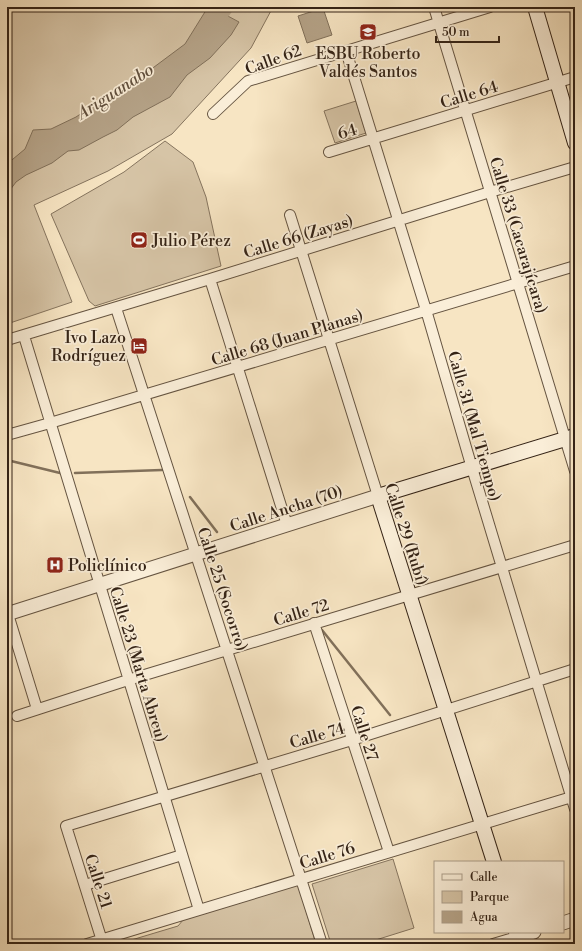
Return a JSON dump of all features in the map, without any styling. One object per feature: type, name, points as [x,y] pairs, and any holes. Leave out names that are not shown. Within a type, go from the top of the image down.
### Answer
[{"type":"main road","points":[[535,7],[575,143]]},
{"type":"main road","name":"Calle Ancha (70)","points":[[378,496],[570,438]]},
{"type":"main road","name":"Calle 29 (Rubí)","points":[[378,496],[494,861]]},
{"type":"street","name":"Calle 33 (Cacarajícara)","points":[[434,7],[518,283],[570,438],[575,471]]},
{"type":"street","name":"Calle 62","points":[[213,114],[248,81],[490,7]]},
{"type":"street","name":"Calle 31 (Mal Tiempo)","points":[[346,51],[573,796],[575,809]]},
{"type":"street","name":"Calle 64","points":[[372,139],[575,77]]},
{"type":"street","name":"64","points":[[329,152],[372,139]]},
{"type":"street","name":"Calle 66 (Zayas)","points":[[7,340],[210,280],[398,220],[575,167]]},
{"type":"street","name":"Calle 29 (Rubí)","points":[[290,215],[378,496]]},
{"type":"street","name":"Calle 68 (Juan Planas)","points":[[7,435],[575,266]]},
{"type":"street","points":[[210,280],[287,525]]},
{"type":"street","name":"Calle 25 (Socorro)","points":[[116,308],[322,944]]},
{"type":"street","name":"Calle 23 (Marta Abreu)","points":[[24,336],[199,910]]},
{"type":"street","name":"Calle Ancha (70)","points":[[7,613],[100,585],[378,496]]},
{"type":"street","name":"Calle 72","points":[[17,716],[128,680],[575,545]]},
{"type":"street","points":[[7,613],[37,709]]},
{"type":"street","name":"Calle 27","points":[[314,624],[389,852]]},
{"type":"street","name":"Calle 74","points":[[66,826],[352,740],[575,669]]},
{"type":"street","name":"Calle 76","points":[[87,944],[103,942],[199,910],[573,796]]},
{"type":"street","name":"Calle 21","points":[[66,826],[103,942]]},
{"type":"street","points":[[84,885],[182,855]]},
{"type":"street","points":[[564,923],[575,919]]},
{"type":"street","points":[[492,944],[531,933]]},
{"type":"green space","points":[[7,7],[273,7],[251,48],[172,134],[108,171],[34,205],[72,302],[7,324]]},
{"type":"green space","points":[[356,101],[366,133],[335,143],[324,111]]},
{"type":"green space","name":"Julio Pérez","points":[[165,141],[193,162],[206,197],[221,266],[95,306],[89,301],[51,214],[124,172]]},
{"type":"green space","points":[[393,859],[414,928],[363,944],[331,944],[312,884]]},
{"type":"green space","points":[[298,884],[316,944],[118,944],[178,926],[183,920]]},
{"type":"water","points":[[208,7],[211,7],[239,22],[231,35],[210,58],[187,75],[170,97],[133,117],[117,130],[79,150],[68,151],[52,163],[26,175],[16,182],[7,194],[7,164],[25,149],[33,130],[51,129],[76,117],[100,101],[121,95],[138,79],[185,44]]},
{"type":"water","points":[[323,8],[332,35],[307,43],[298,16]]},
{"type":"waterway","name":"Ariguanabo","points":[[210,29],[226,7]]},
{"type":"waterway","points":[[7,460],[60,473]]},
{"type":"waterway","points":[[75,473],[162,470]]},
{"type":"waterway","points":[[190,497],[217,532]]},
{"type":"waterway","points":[[322,630],[390,715]]},
{"type":"place","name":"ESBU Roberto Valdés Santos","points":[[368,32]]},
{"type":"place","name":"Julio Pérez","points":[[139,240]]},
{"type":"place","name":"Ivo Lazo Rodríguez","points":[[139,346]]},
{"type":"place","name":"Policlínico","points":[[55,565]]}]
